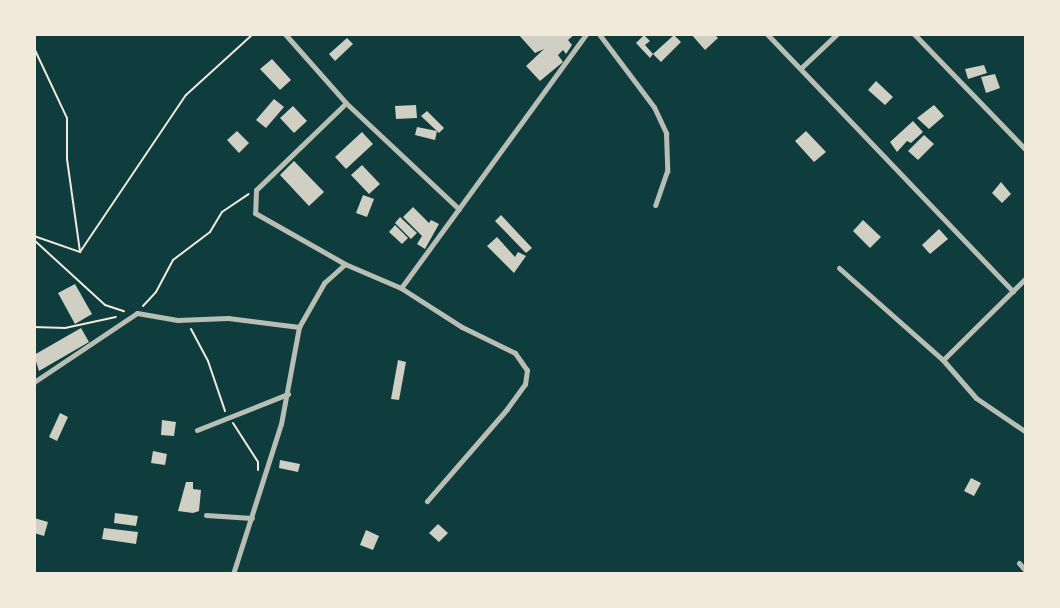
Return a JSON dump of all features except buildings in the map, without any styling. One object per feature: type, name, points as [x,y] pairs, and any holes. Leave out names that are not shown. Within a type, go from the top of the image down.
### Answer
[{"type":"street","points":[[285,34],[346,103],[459,210]]},
{"type":"street","points":[[401,288],[586,34]]},
{"type":"street","points":[[599,34],[654,107],[666,133],[667,171],[655,205]]},
{"type":"street","points":[[767,34],[1013,291]]},
{"type":"street","points":[[801,68],[837,34]]},
{"type":"street","points":[[914,34],[1026,150]]},
{"type":"street","points":[[346,103],[256,190],[253,205],[261,219],[345,264],[401,288],[462,327],[515,353],[527,370],[525,384],[507,409],[427,501]]},
{"type":"street","points":[[233,574],[289,394],[299,327],[324,283],[345,264]]},
{"type":"street","points":[[839,268],[943,360],[976,398],[1026,432]]},
{"type":"street","points":[[943,360],[1026,278]]},
{"type":"street","points":[[34,382],[137,313],[189,320],[228,318],[299,327]]},
{"type":"street","points":[[197,430],[289,394]]},
{"type":"street","points":[[206,515],[252,518]]},
{"type":"street","points":[[1019,563],[1026,571]]},
{"type":"path","points":[[80,252],[186,95],[253,34]]},
{"type":"path","points":[[34,48],[67,118],[67,159],[80,252]]},
{"type":"path","points":[[34,327],[65,328],[137,313],[156,292],[173,260],[210,232],[222,212],[256,190]]},
{"type":"path","points":[[34,238],[80,252]]},
{"type":"path","points":[[34,238],[105,305],[137,313]]},
{"type":"path","points":[[189,320],[208,361],[223,411],[239,411]]},
{"type":"path","points":[[239,411],[231,421],[258,462],[258,473]]}]
